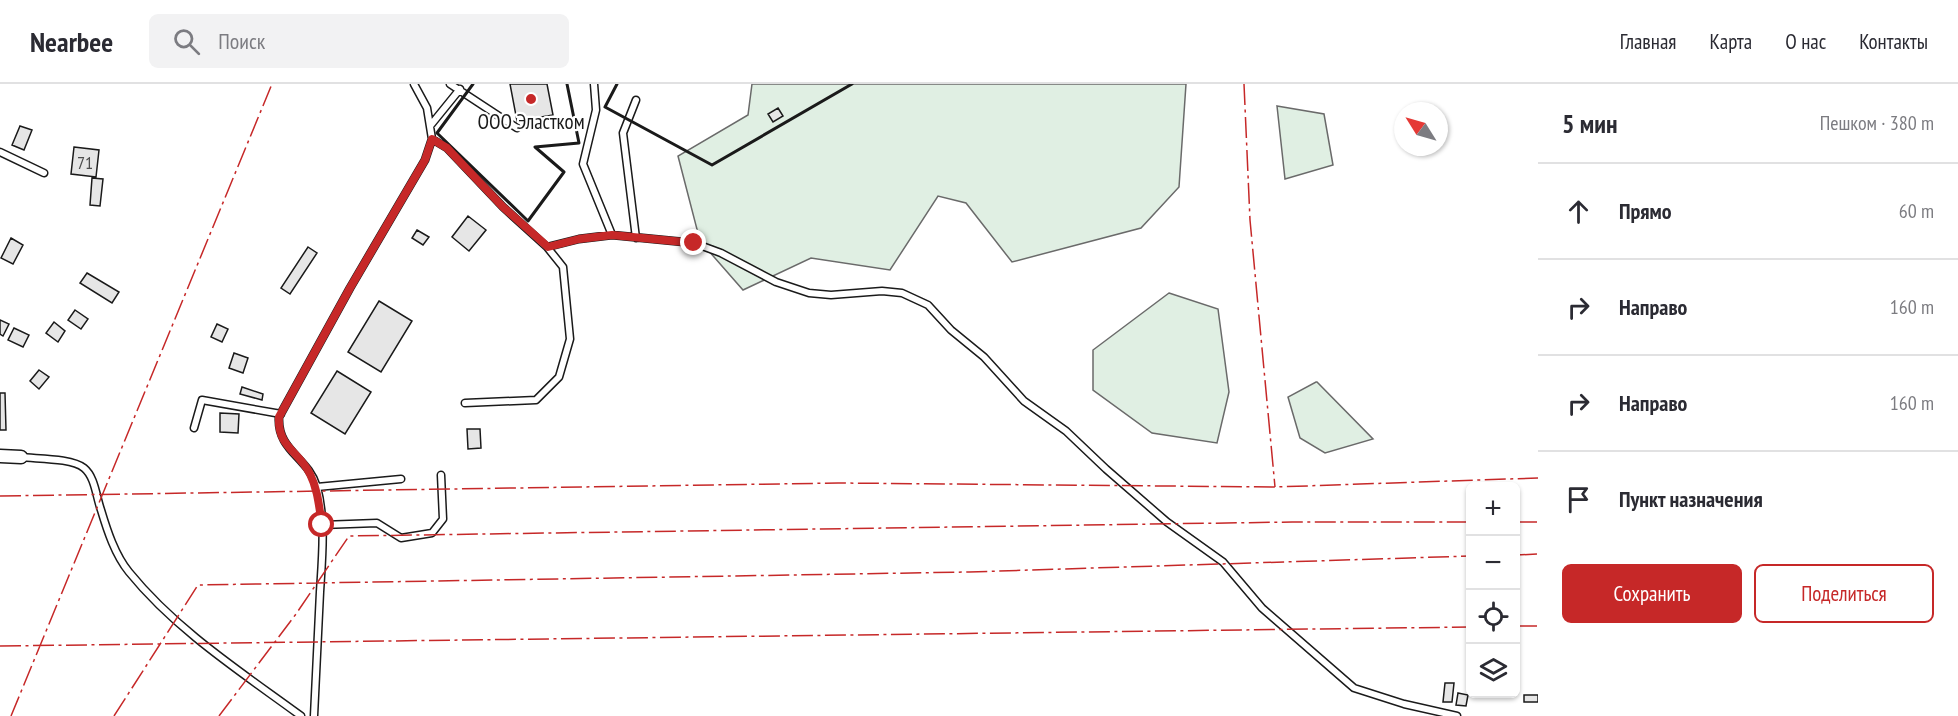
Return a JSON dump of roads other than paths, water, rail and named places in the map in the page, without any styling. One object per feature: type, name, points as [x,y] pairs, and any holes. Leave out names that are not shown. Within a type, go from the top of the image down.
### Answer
[{"type":"street","points":[[0,456],[21,457]]},
{"type":"lane","points":[[314,716],[322,525],[317,487],[309,470],[282,439],[278,430],[281,414],[350,288],[425,160],[432,139],[427,108],[414,84]]},
{"type":"lane","points":[[451,84],[517,128]]},
{"type":"lane","points":[[594,84],[596,110],[583,164],[612,235]]},
{"type":"lane","points":[[430,126],[460,89]]},
{"type":"lane","points":[[636,100],[623,133],[636,238]]},
{"type":"lane","points":[[432,139],[447,148],[503,207],[548,247],[563,267],[570,339],[559,377],[537,400],[465,403]]},
{"type":"lane","points":[[0,152],[44,173]]},
{"type":"lane","points":[[548,247],[579,239],[612,235],[694,243],[721,253],[776,282],[809,293],[831,295],[882,291],[902,293],[928,305],[951,330],[984,357],[1024,401],[1066,431],[1106,470],[1167,522],[1223,562],[1262,608],[1354,688],[1404,704],[1457,716]]},
{"type":"lane","points":[[194,428],[202,400],[281,414]]},
{"type":"lane","points":[[21,457],[74,463],[84,468],[91,477],[112,542],[127,570],[156,602],[189,632],[301,716]]},
{"type":"lane","points":[[322,525],[377,524],[401,538],[432,533],[443,519],[441,475]]},
{"type":"lane","points":[[317,487],[401,479]]},
{"type":"place","name":"ООО Эластком","points":[[531,99]]}]
